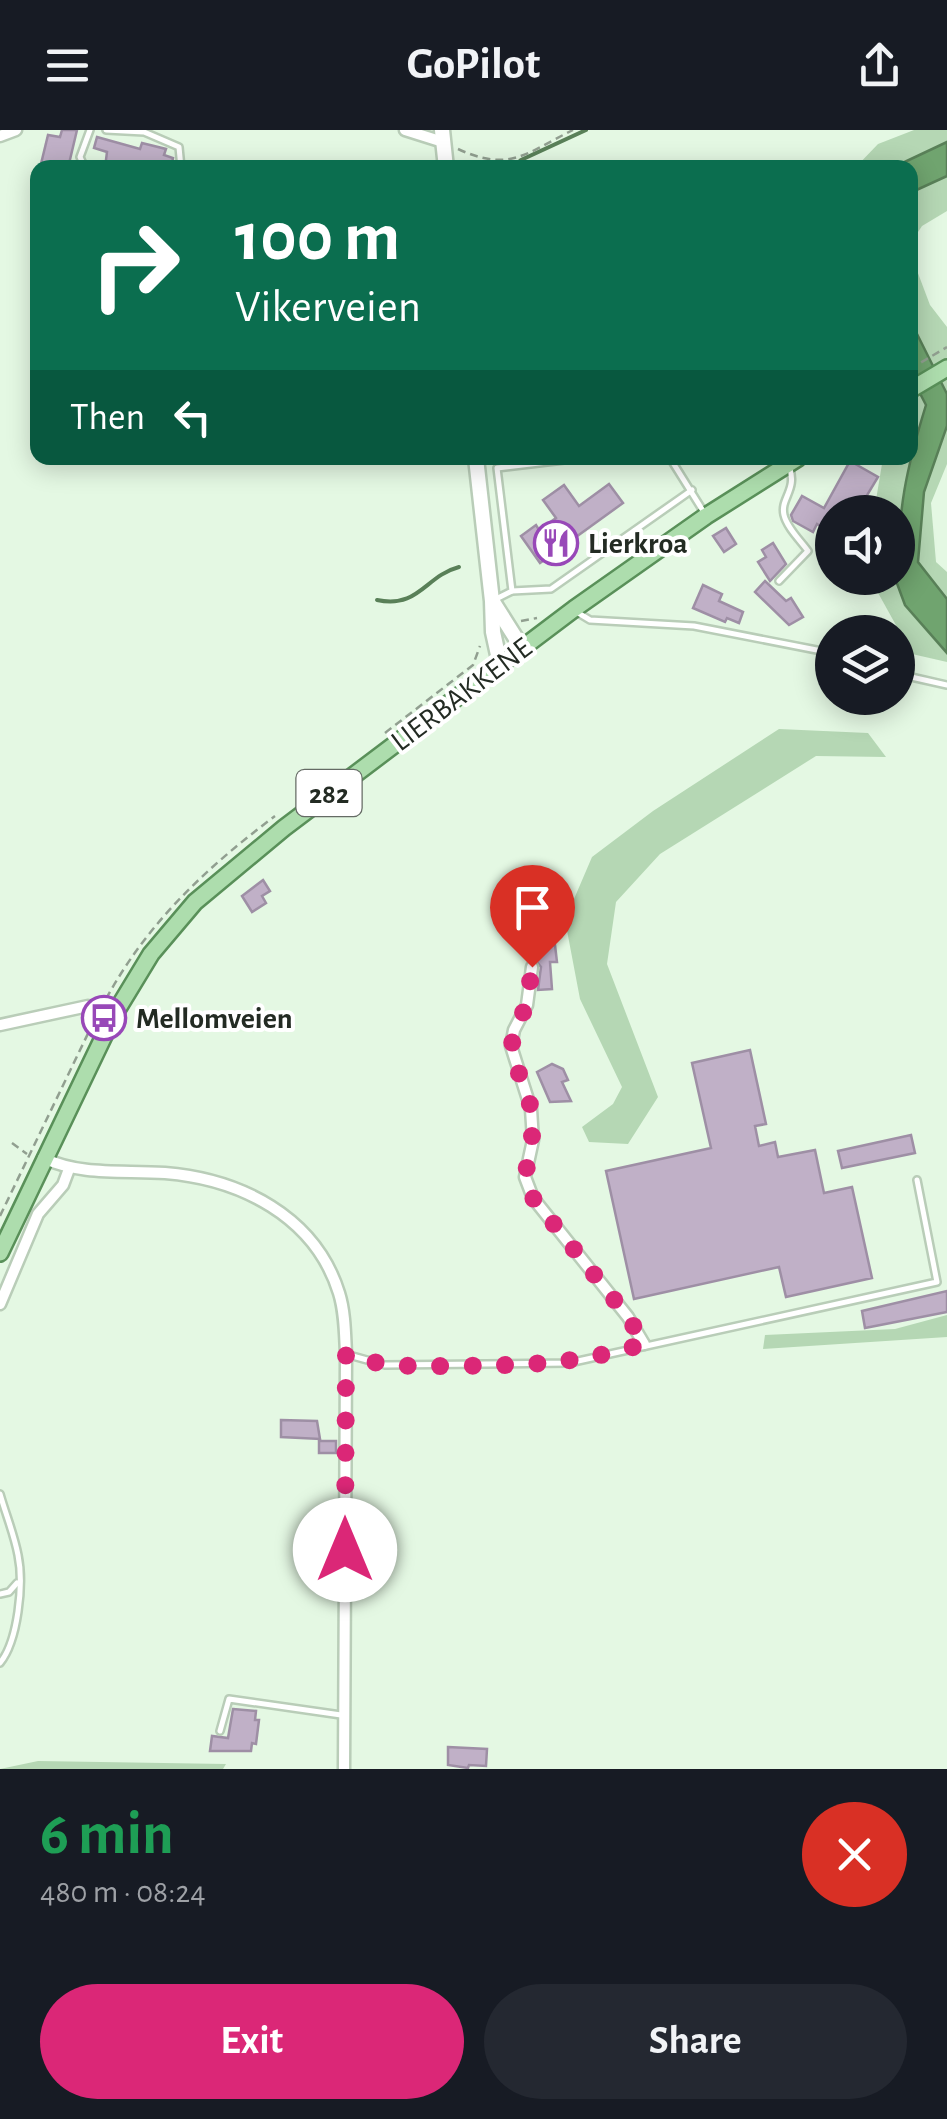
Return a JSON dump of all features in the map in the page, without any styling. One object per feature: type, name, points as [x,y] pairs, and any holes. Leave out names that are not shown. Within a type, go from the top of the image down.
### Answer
[{"type":"main road","points":[[918,385],[947,368]]},
{"type":"main road","points":[[477,465],[492,632],[500,664]]},
{"type":"main road","name":"LIERBAKKENE","points":[[0,1253],[114,1014],[164,936],[212,886],[574,609],[785,465]]},
{"type":"main road","points":[[492,601],[522,648]]},
{"type":"street","points":[[0,136],[16,130]]},
{"type":"street","points":[[405,130],[443,136]]},
{"type":"street","points":[[532,967],[527,1005],[514,1030],[511,1046],[533,1120],[526,1183],[533,1198],[628,1317],[644,1344]]},
{"type":"street","points":[[0,1025],[88,1006],[114,1014]]},
{"type":"street","points":[[43,1158],[69,1169],[195,1176],[247,1192],[274,1206],[306,1237],[336,1285],[342,1304],[346,1354],[344,1769]]},
{"type":"street","points":[[0,1304],[38,1214],[64,1185],[69,1169]]},
{"type":"lane","points":[[81,160],[90,130]]},
{"type":"lane","points":[[106,130],[156,135],[179,148],[180,160]]},
{"type":"lane","points":[[512,591],[497,468],[522,465]]},
{"type":"lane","points":[[675,465],[706,516]]},
{"type":"lane","points":[[779,581],[808,551],[784,517],[794,482],[793,465]]},
{"type":"lane","points":[[492,601],[512,591],[551,589],[692,490]]},
{"type":"lane","points":[[574,609],[590,620],[694,626],[815,650]]},
{"type":"lane","points":[[915,678],[947,685]]},
{"type":"lane","points":[[346,1354],[385,1365],[543,1365],[592,1359],[644,1344],[937,1282],[917,1180]]},
{"type":"lane","points":[[0,1494],[19,1556],[13,1635],[0,1663]]},
{"type":"lane","points":[[0,1594],[13,1589],[19,1574]]},
{"type":"lane","points":[[220,1731],[228,1698],[344,1716]]},
{"type":"path","points":[[513,160],[572,130]]},
{"type":"path","points":[[443,136],[486,160]]},
{"type":"path","points":[[918,364],[947,348]]},
{"type":"path","points":[[12,1143],[28,1155],[43,1158]]},
{"type":"shaded area","points":[[914,130],[947,130],[947,211],[918,232],[918,160],[863,160],[878,144]]},
{"type":"shaded area","points":[[947,142],[947,176],[918,189],[918,160],[909,160]]},
{"type":"shaded area","points":[[918,273],[930,305],[947,327],[947,464],[931,503],[936,562],[947,572],[947,662],[915,655],[915,615],[890,615],[879,595],[915,595],[915,495],[877,495],[882,465],[918,465]]},
{"type":"shaded area","points":[[918,336],[947,394],[947,426],[924,492],[918,562],[947,599],[947,653],[905,605],[901,595],[915,595],[915,495],[904,495],[910,465],[918,465],[918,433],[926,405],[918,390]]},
{"type":"shaded area","points":[[779,729],[868,733],[886,757],[816,756],[660,854],[616,902],[607,964],[658,1097],[628,1144],[589,1142],[582,1127],[613,1104],[622,1087],[580,999],[565,920],[592,857],[653,811]]},
{"type":"shaded area","points":[[947,1315],[947,1337],[763,1349],[765,1335],[895,1329]]},
{"type":"shaded area","points":[[38,1761],[226,1764],[223,1769],[0,1769]]},
{"type":"building","points":[[62,130],[77,130],[70,160],[42,160],[48,135],[60,137]]},
{"type":"building","points":[[97,137],[140,149],[142,143],[166,149],[164,155],[173,158],[106,160],[107,152],[94,148]]},
{"type":"building","points":[[848,465],[857,465],[878,477],[867,495],[831,495]]},
{"type":"building","points":[[609,484],[623,503],[540,563],[521,536],[556,518],[543,500],[564,485],[579,506]]},
{"type":"building","points":[[802,496],[815,503],[813,532],[793,521],[791,515]]},
{"type":"building","points":[[726,528],[736,544],[724,552],[713,536]]},
{"type":"building","points":[[773,543],[786,564],[770,581],[758,562],[766,557],[762,550]]},
{"type":"building","points":[[765,581],[786,601],[791,598],[803,617],[789,625],[755,592]]},
{"type":"building","points":[[703,585],[722,594],[719,601],[743,612],[739,623],[727,618],[725,622],[693,608]]},
{"type":"building","points":[[263,880],[270,891],[262,896],[266,903],[252,912],[242,896]]},
{"type":"building","points":[[555,945],[557,962],[550,962],[552,989],[538,990],[541,967],[534,959],[533,946]]},
{"type":"building","points":[[750,1050],[766,1124],[755,1126],[759,1146],[775,1142],[778,1157],[815,1150],[824,1193],[852,1187],[872,1278],[786,1297],[779,1267],[634,1299],[606,1171],[711,1148],[692,1063]]},
{"type":"building","points":[[552,1064],[563,1069],[568,1080],[562,1082],[571,1101],[550,1102],[537,1072]]},
{"type":"building","points":[[911,1135],[915,1153],[842,1168],[838,1151]]},
{"type":"building","points":[[947,1291],[947,1312],[865,1328],[862,1311]]},
{"type":"building","points":[[281,1420],[317,1421],[320,1439],[281,1437]]},
{"type":"building","points":[[319,1441],[336,1441],[336,1453],[319,1453]]},
{"type":"building","points":[[233,1709],[256,1711],[256,1744],[252,1743],[251,1751],[210,1751],[212,1736],[228,1738]]},
{"type":"building","points":[[448,1747],[487,1749],[486,1766],[448,1765]]},
{"type":"waterway","points":[[521,160],[586,130]]},
{"type":"waterway","points":[[377,600],[403,600],[459,567]]},
{"type":"place","name":"Lierkroa","points":[[556,543]]},
{"type":"place","name":"Mellomveien","points":[[104,1018]]},
{"type":"route","points":[[345,1550],[346,1354],[385,1365],[543,1365],[592,1359],[644,1344],[628,1317],[533,1198],[526,1183],[532,1110],[513,1059],[511,1040],[527,1005],[532,967]]}]
